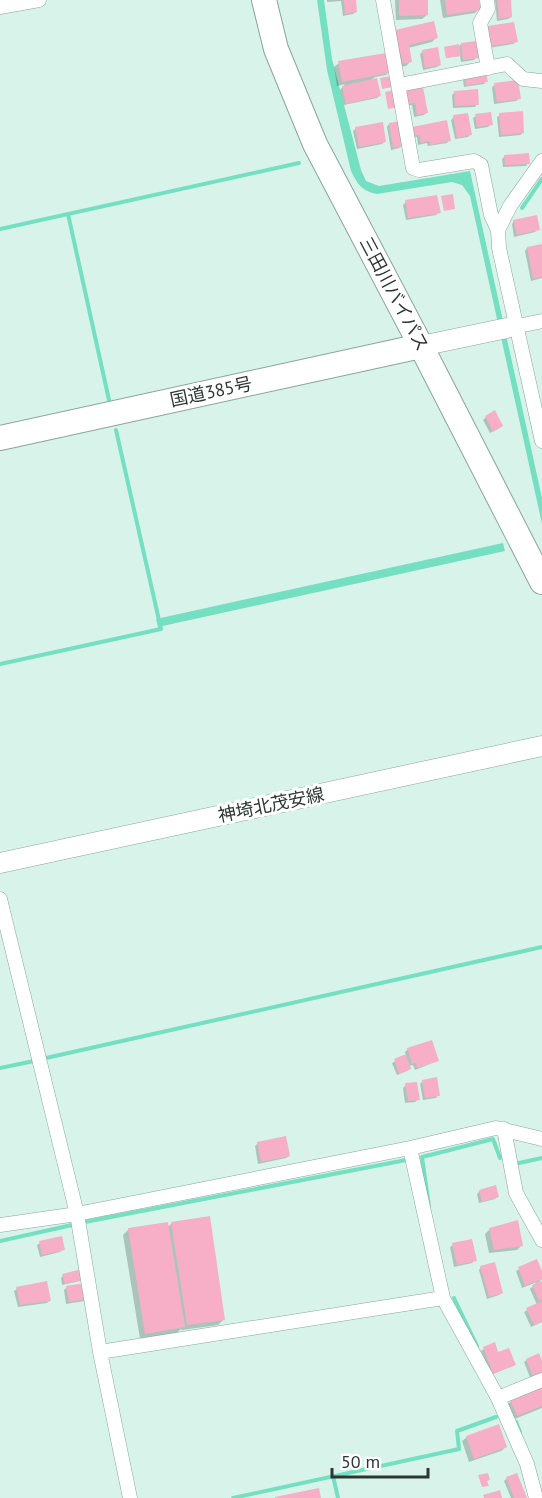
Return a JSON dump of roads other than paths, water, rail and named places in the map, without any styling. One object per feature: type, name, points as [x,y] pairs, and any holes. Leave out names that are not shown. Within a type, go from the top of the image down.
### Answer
[{"type":"highway","name":"三田川バイパス","points":[[264,0],[276,49],[315,144],[422,346],[542,582]]},
{"type":"highway","name":"国道385号","points":[[0,438],[422,346]]},
{"type":"main road","points":[[422,346],[506,328]]},
{"type":"main road","name":"神埼北茂安線","points":[[0,863],[542,746]]},
{"type":"street","points":[[0,7],[39,0]]},
{"type":"street","points":[[383,0],[413,168],[419,170],[474,161],[481,165],[491,215],[498,230],[506,328],[542,441]]},
{"type":"street","points":[[487,0],[488,9],[480,23],[488,68]]},
{"type":"street","points":[[399,85],[507,64],[523,79],[542,81]]},
{"type":"street","points":[[498,230],[510,206],[542,162]]},
{"type":"street","points":[[506,328],[542,321]]},
{"type":"street","points":[[0,899],[77,1214],[100,1352],[130,1498]]},
{"type":"street","points":[[0,1225],[77,1214],[410,1148],[496,1128],[542,1139]]},
{"type":"street","points":[[504,1129],[516,1193],[542,1240]]},
{"type":"street","points":[[410,1148],[443,1298],[498,1398],[527,1464],[536,1498]]},
{"type":"street","points":[[100,1352],[443,1298]]},
{"type":"street","points":[[498,1398],[542,1380]]},
{"type":"waterway","points":[[0,229],[299,163]]},
{"type":"waterway","points":[[522,208],[542,179]]},
{"type":"waterway","points":[[68,214],[109,400]]},
{"type":"waterway","points":[[0,664],[161,629],[116,430]]},
{"type":"waterway","points":[[46,1058],[542,947]]},
{"type":"waterway","points":[[0,1068],[34,1061]]},
{"type":"waterway","points":[[429,1206],[422,1157],[493,1139],[500,1158]]},
{"type":"waterway","points":[[519,1163],[542,1158]]},
{"type":"waterway","points":[[85,1222],[406,1160]]},
{"type":"waterway","points":[[0,1241],[72,1225]]},
{"type":"waterway","points":[[454,1298],[477,1346]]},
{"type":"waterway","points":[[233,1498],[459,1449],[457,1431],[496,1417]]},
{"type":"waterway","points":[[516,1422],[520,1432]]},
{"type":"waterway","points":[[333,1476],[338,1498]]}]
